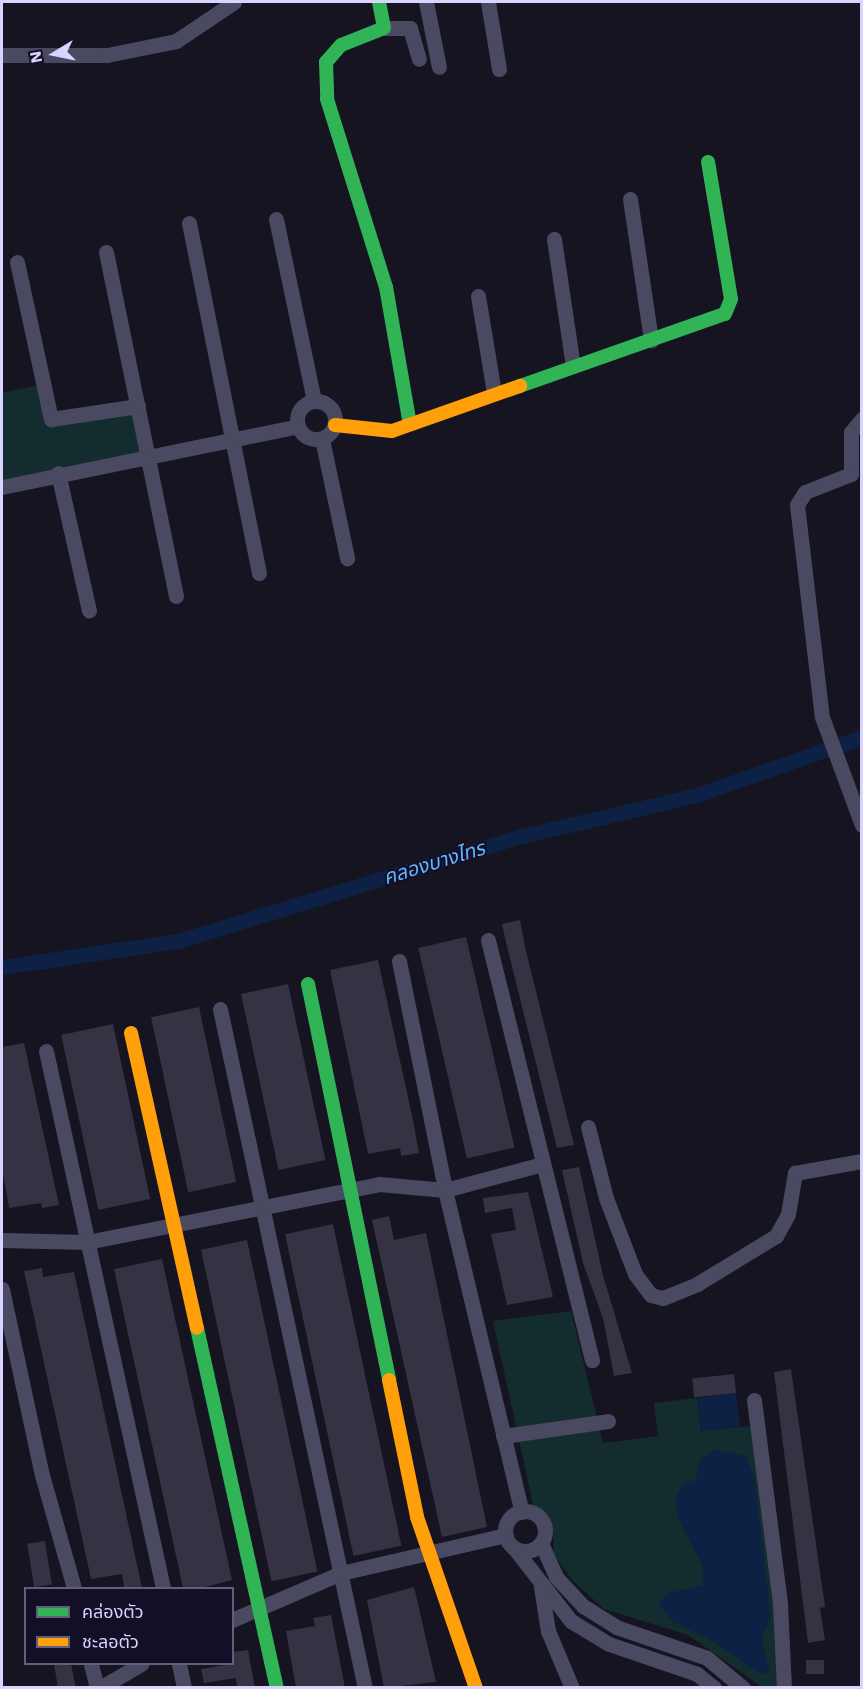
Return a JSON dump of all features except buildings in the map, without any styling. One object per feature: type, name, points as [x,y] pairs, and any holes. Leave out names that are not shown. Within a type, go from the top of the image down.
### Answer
[{"type":"street","points":[[2,55],[107,55],[176,41],[234,2]]},
{"type":"street","points":[[379,2],[384,28]]},
{"type":"street","points":[[426,2],[439,67]]},
{"type":"street","points":[[488,2],[499,69]]},
{"type":"street","points":[[410,424],[386,287],[327,99],[326,62],[333,52],[384,28],[410,28],[419,59]]},
{"type":"street","points":[[335,425],[370,432],[410,424],[651,340],[730,308],[708,162]]},
{"type":"street","points":[[630,199],[651,340]]},
{"type":"street","points":[[276,219],[314,400]]},
{"type":"street","points":[[189,223],[259,573]]},
{"type":"street","points":[[554,239],[573,366]]},
{"type":"street","points":[[106,252],[177,596]]},
{"type":"street","points":[[17,262],[51,419],[138,406]]},
{"type":"street","points":[[478,296],[494,393]]},
{"type":"street","points":[[298,426],[304,405],[314,400],[331,407],[335,425]]},
{"type":"street","points":[[861,419],[851,432],[852,465],[844,481],[805,492],[797,505],[824,720],[861,825]]},
{"type":"street","points":[[322,439],[335,425]]},
{"type":"street","points":[[2,487],[233,436],[298,426]]},
{"type":"street","points":[[298,426],[307,438],[322,439]]},
{"type":"street","points":[[322,439],[347,558]]},
{"type":"street","points":[[58,473],[89,611]]},
{"type":"street","points":[[488,940],[592,1360]]},
{"type":"street","points":[[399,961],[445,1190],[522,1512]]},
{"type":"street","points":[[308,984],[427,1554],[476,1688]]},
{"type":"street","points":[[220,1009],[365,1688]]},
{"type":"street","points":[[131,1034],[277,1688]]},
{"type":"street","points":[[46,1051],[163,1587]]},
{"type":"street","points":[[588,1127],[606,1198],[635,1274],[651,1295],[663,1298],[697,1284],[776,1236],[788,1214],[795,1173],[861,1161]]},
{"type":"street","points":[[2,1240],[87,1242],[350,1190],[410,1184],[445,1190],[543,1164]]},
{"type":"street","points":[[2,1289],[42,1475],[74,1587]]},
{"type":"street","points":[[754,1400],[780,1604],[784,1688]]},
{"type":"street","points":[[502,1436],[608,1421]]},
{"type":"street","points":[[522,1512],[509,1520],[510,1541],[541,1587],[571,1621],[609,1644],[656,1657],[714,1688]]},
{"type":"street","points":[[522,1512],[542,1521],[541,1543],[556,1577],[583,1606],[616,1627],[707,1658],[743,1688]]},
{"type":"street","points":[[234,1619],[341,1573],[427,1554],[510,1541],[529,1551],[541,1543]]},
{"type":"street","points":[[541,1587],[548,1631],[572,1688]]},
{"type":"street","points":[[91,1665],[98,1688],[139,1665]]},
{"type":"street","points":[[179,1665],[184,1688]]},
{"type":"green space","points":[[44,384],[52,420],[137,399],[147,456],[2,487],[2,393]]},
{"type":"green space","points":[[571,1311],[603,1443],[658,1436],[654,1403],[697,1398],[701,1431],[752,1426],[778,1620],[779,1687],[762,1687],[688,1635],[604,1609],[573,1581],[554,1555],[553,1531],[536,1518],[493,1321]]},
{"type":"water","points":[[736,1393],[740,1427],[701,1431],[697,1398]]},
{"type":"water","points":[[716,1450],[746,1456],[754,1476],[771,1617],[761,1639],[770,1671],[761,1675],[711,1640],[673,1622],[658,1604],[669,1593],[703,1585],[703,1567],[679,1520],[675,1498],[685,1483],[696,1480],[700,1459]]},
{"type":"waterway","name":"คลองบางไทร","points":[[2,967],[178,941],[518,837],[697,795],[862,737]]},
{"type":"traffic: fast","points":[[379,2],[384,28],[341,45],[326,62],[327,99],[386,287],[410,424]]},
{"type":"traffic: fast","points":[[520,386],[725,314],[731,299],[708,162]]},
{"type":"traffic: fast","points":[[308,984],[389,1380]]},
{"type":"traffic: fast","points":[[197,1328],[277,1688]]},
{"type":"traffic: slow","points":[[335,425],[392,431],[520,386]]},
{"type":"traffic: slow","points":[[131,1033],[197,1328]]},
{"type":"traffic: slow","points":[[389,1380],[417,1517],[476,1688]]}]
